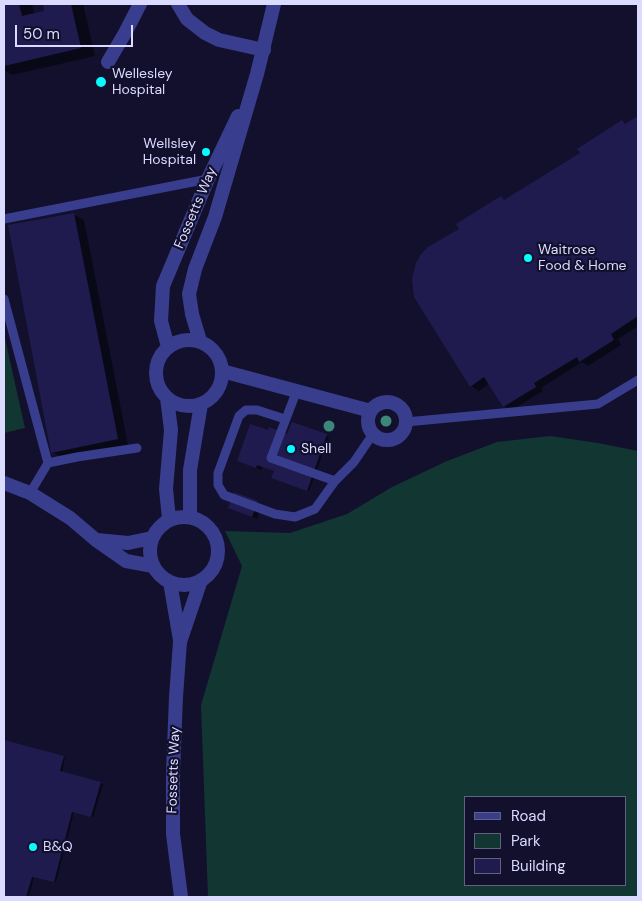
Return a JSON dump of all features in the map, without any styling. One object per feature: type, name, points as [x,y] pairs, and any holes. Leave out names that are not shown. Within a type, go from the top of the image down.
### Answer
[{"type":"street","points":[[108,62],[140,4]]},
{"type":"street","points":[[178,4],[187,19],[205,34],[219,40],[264,50]]},
{"type":"street","name":"Fossetts Way","points":[[200,341],[192,314],[189,294],[195,269],[215,217],[257,74],[274,4]]},
{"type":"street","name":"Fossetts Way","points":[[168,348],[161,321],[163,286],[208,179],[257,74]]},
{"type":"street","points":[[189,340],[200,341],[211,348],[219,358],[222,371],[217,391],[210,398],[201,404],[189,406],[177,404],[167,398],[160,389],[156,378],[156,367],[160,356],[168,348],[178,342],[189,340]]},
{"type":"street","points":[[222,371],[370,411]]},
{"type":"street","points":[[167,398],[171,430],[166,489],[169,519]]},
{"type":"street","points":[[390,402],[395,404],[403,410],[406,422],[401,434],[384,440],[373,434],[368,423],[370,411],[379,403],[390,402]]},
{"type":"street","points":[[201,404],[190,470],[190,517],[169,519],[160,526],[152,538],[150,550],[153,566],[160,576],[170,582],[181,585],[193,584],[201,580]]},
{"type":"street","points":[[4,483],[30,493],[70,518],[96,540],[126,561],[153,566]]},
{"type":"street","name":"Fossetts Way","points":[[180,642],[201,580],[210,572],[216,562],[218,544],[209,527],[201,521],[190,517]]},
{"type":"street","points":[[96,540],[128,543],[152,538]]},
{"type":"street","name":"Fossetts Way","points":[[170,582],[180,642],[176,697],[173,834],[181,897]]},
{"type":"lane","points":[[4,218],[208,179]]},
{"type":"lane","points":[[4,299],[48,463]]},
{"type":"lane","points":[[406,422],[598,404],[638,380]]},
{"type":"lane","points":[[297,390],[270,458],[335,481]]},
{"type":"lane","points":[[285,419],[257,410],[246,410],[239,416],[218,473],[218,485],[224,494],[275,514],[295,517],[315,509],[335,481],[354,462],[373,434]]},
{"type":"lane","points":[[30,493],[48,463],[77,456],[137,448]]},
{"type":"green space","points":[[4,334],[25,428],[4,433]]},
{"type":"green space","points":[[550,436],[638,451],[638,897],[208,897],[201,705],[242,566],[225,531],[290,533],[347,514],[392,487],[447,461],[497,442]]},
{"type":"building","points":[[4,4],[19,4],[22,16],[44,11],[43,4],[71,4],[81,48],[4,66]]},
{"type":"building","name":"Waitrose Food & Home","points":[[638,116],[638,316],[611,334],[614,340],[579,362],[577,357],[534,383],[536,387],[503,407],[484,377],[470,387],[414,297],[412,279],[416,263],[428,247],[459,229],[456,224],[501,196],[504,200],[580,153],[577,149],[622,120],[625,124]]},
{"type":"building","points":[[74,213],[118,439],[51,453],[8,225]]},
{"type":"building","name":"Shell","points":[[292,422],[327,434],[307,491],[271,478],[274,471],[257,465],[256,468],[237,461],[250,424],[268,430],[269,427],[287,434]]},
{"type":"building","points":[[234,492],[258,501],[252,517],[228,508]]},
{"type":"building","name":"B&Q","points":[[4,740],[64,756],[60,771],[101,782],[91,817],[72,812],[54,882],[32,877],[26,897],[4,897]]},
{"type":"place","name":"Wellesley Hospital","points":[[101,82]]},
{"type":"place","name":"Wellsley Hospital","points":[[206,152]]},
{"type":"place","name":"Waitrose Food & Home","points":[[528,258]]},
{"type":"place","name":"Shell","points":[[291,449]]},
{"type":"place","name":"B&Q","points":[[33,847]]}]
